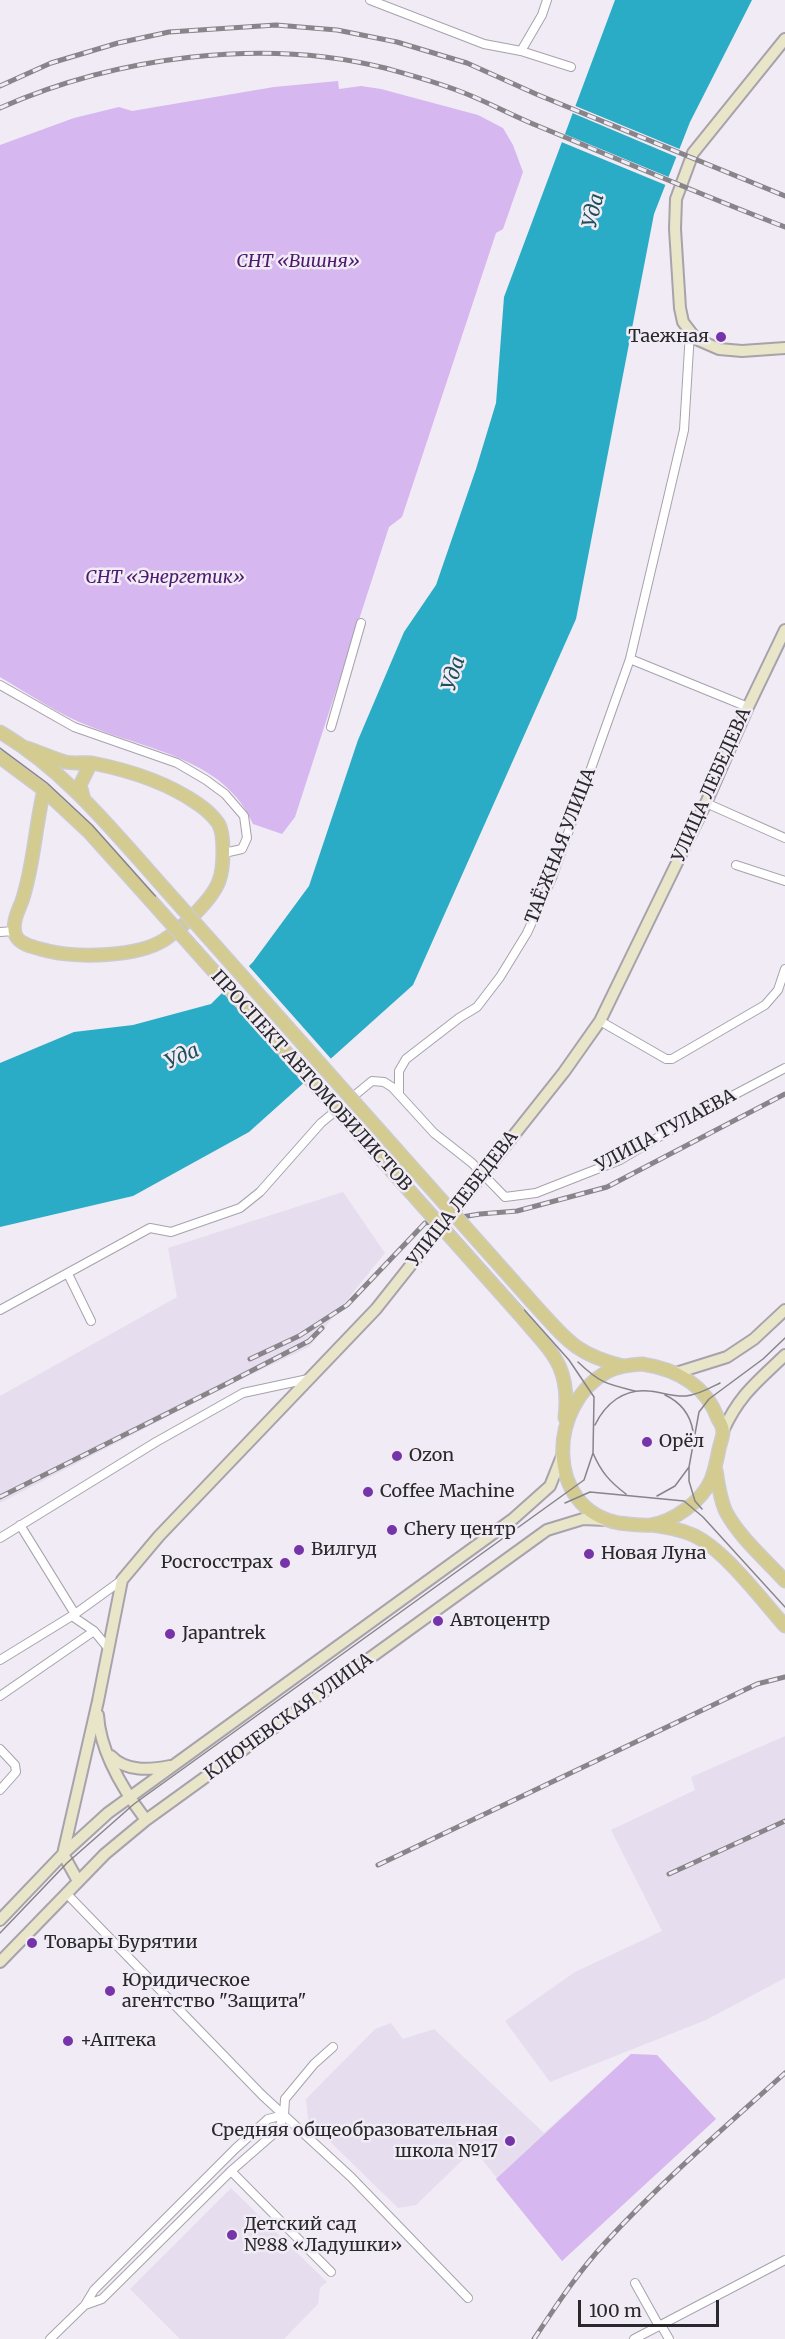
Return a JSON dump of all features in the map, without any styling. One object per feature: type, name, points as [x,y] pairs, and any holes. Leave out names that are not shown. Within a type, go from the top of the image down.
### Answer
[{"type":"main road","name":"ПРОСПЕКТ АВТОМОБИЛИСТОВ","points":[[0,732],[27,748],[83,796],[558,1331],[583,1353],[598,1360],[623,1366]]},
{"type":"main road","points":[[27,748],[67,762],[91,763],[146,778],[200,804],[219,824],[224,853],[219,881],[204,904],[163,940],[115,954],[87,956],[61,954],[27,945],[18,939],[15,931],[18,912],[30,880],[38,813],[44,790]]},
{"type":"main road","name":"ПРОСПЕКТ АВТОМОБИЛИСТОВ","points":[[0,757],[44,790],[89,832],[519,1314],[552,1354],[565,1380],[567,1400],[563,1437]]},
{"type":"main road","points":[[83,796],[80,785],[91,763]]},
{"type":"main road","points":[[651,1525],[680,1514],[695,1501],[711,1480],[723,1431],[714,1408],[704,1392],[676,1373],[662,1367],[642,1364],[623,1366],[608,1372],[584,1390],[576,1403],[563,1437],[564,1474],[576,1497],[607,1521],[651,1525],[692,1534],[717,1551],[785,1626]]},
{"type":"main road","points":[[715,1466],[721,1500],[727,1513],[785,1581]]},
{"type":"street","points":[[370,0],[484,44],[521,51],[571,67]]},
{"type":"street","points":[[521,51],[542,15],[547,0]]},
{"type":"street","points":[[785,39],[693,153],[676,199],[675,229],[680,308],[683,321],[690,332],[706,344],[719,349],[742,351],[785,348]]},
{"type":"street","name":"ТАЁЖНАЯ УЛИЦА","points":[[399,1094],[399,1071],[406,1059],[477,1007],[500,977],[527,933],[552,878],[630,659],[684,430],[690,332]]},
{"type":"street","points":[[331,727],[361,623]]},
{"type":"street","name":"УЛИЦА ЛЕБЕДЕВА","points":[[0,1660],[74,1615],[122,1580],[159,1536],[376,1310],[564,1072],[600,1021],[706,803],[785,630]]},
{"type":"street","points":[[630,659],[748,707]]},
{"type":"street","points":[[0,685],[74,728],[177,763],[225,794],[243,816],[247,838],[242,849],[224,853]]},
{"type":"street","points":[[706,803],[785,838]]},
{"type":"street","points":[[736,865],[785,881]]},
{"type":"street","points":[[0,932],[15,931]]},
{"type":"street","points":[[600,1021],[666,1059],[672,1059],[765,1005],[778,990],[785,969]]},
{"type":"street","name":"УЛИЦА ТУЛАЕВА","points":[[399,1094],[420,1118],[472,1163],[481,1175],[505,1197],[536,1193],[620,1160],[696,1115],[785,1068]]},
{"type":"street","points":[[0,1310],[150,1228],[171,1232],[240,1208],[260,1192],[321,1124],[372,1081],[384,1082],[399,1094]]},
{"type":"street","points":[[68,1274],[91,1321]]},
{"type":"street","points":[[676,1373],[727,1358],[750,1343],[785,1310]]},
{"type":"street","points":[[723,1431],[745,1393],[785,1355]]},
{"type":"street","points":[[0,1538],[156,1442],[243,1393],[308,1379]]},
{"type":"street","name":"КЛЮЧЕВСКАЯ УЛИЦА","points":[[0,1920],[87,1830],[513,1519],[550,1486],[562,1456]]},
{"type":"street","name":"КЛЮЧЕВСКАЯ УЛИЦА","points":[[0,1962],[105,1854],[146,1820],[547,1530],[583,1519],[607,1521]]},
{"type":"street","points":[[20,1526],[74,1615],[94,1631],[108,1648]]},
{"type":"street","points":[[78,1881],[63,1854],[98,1701],[122,1580]]},
{"type":"street","points":[[0,1696],[94,1631]]},
{"type":"street","points":[[98,1701],[100,1732],[108,1753],[130,1797],[146,1820]]},
{"type":"street","points":[[0,1749],[15,1765],[16,1772],[0,1790]]},
{"type":"street","points":[[108,1753],[124,1765],[141,1770],[176,1765]]},
{"type":"street","points":[[66,1893],[262,2095],[351,2177],[468,2298]]},
{"type":"street","points":[[85,2305],[102,2299],[231,2171],[278,2130],[285,2115],[285,2099],[314,2064],[333,2047]]},
{"type":"street","points":[[50,2339],[85,2305],[94,2290],[235,2149],[268,2119],[285,2115]]},
{"type":"street","points":[[231,2171],[331,2272]]},
{"type":"street","points":[[164,2219],[174,2228]]},
{"type":"street","points":[[634,2339],[785,2260]]},
{"type":"street","points":[[635,2283],[669,2339]]},
{"type":"shaded area","points":[[343,1192],[385,1253],[309,1347],[231,1384],[0,1503],[0,1396],[177,1297],[168,1248]]},
{"type":"shaded area","points":[[785,1736],[785,1978],[706,2020],[550,2082],[505,2021],[575,1972],[662,1931],[611,1830],[695,1790],[691,1777]]},
{"type":"shaded area","name":"Средняя общеобразовательная школа №17","points":[[391,2023],[403,2039],[434,2029],[544,2133],[631,2054],[657,2055],[716,2119],[562,2261],[474,2149],[416,2205],[398,2208],[308,2120],[306,2099],[375,2029]]},
{"type":"shaded area","name":"Детский сад №88 «Ладушки»","points":[[231,2188],[327,2282],[320,2288],[318,2304],[284,2339],[180,2339],[130,2289]]},
{"type":"green space","points":[[338,81],[339,89],[361,86],[381,89],[478,115],[503,128],[513,145],[523,172],[503,229],[496,233],[402,517],[389,527],[295,817],[282,834],[253,824],[240,802],[224,785],[204,771],[159,750],[66,716],[0,677],[0,145],[74,118],[119,107],[132,111],[274,87]]},
{"type":"green space","points":[[631,2054],[657,2055],[716,2119],[562,2261],[496,2179]]},
{"type":"water","name":"Уда","points":[[615,0],[752,0],[690,122],[654,214],[576,619],[413,985],[249,1132],[133,1196],[0,1227],[0,1063],[74,1032],[133,1025],[211,1004],[253,962],[309,886],[358,740],[404,632],[436,585],[496,403],[504,297]]},
{"type":"pier","points":[[573,105],[682,150],[679,158],[570,112]]},
{"type":"pier","points":[[562,133],[671,178],[668,186],[559,141]]},
{"type":"pier","points":[[247,964],[333,1061],[307,1084],[222,989]]},
{"type":"tram line","points":[[0,748],[47,783],[92,825],[569,1360],[594,1397],[593,1453],[584,1480],[134,1804],[67,1863],[0,1933]]},
{"type":"tram line","points":[[702,1509],[695,1501],[689,1481],[689,1467],[699,1412],[709,1399],[763,1359],[785,1338]]},
{"type":"tram line","points":[[578,1362],[604,1382],[635,1391]]},
{"type":"tram line","points":[[595,1425],[610,1404],[631,1392],[649,1391],[686,1396],[699,1393],[720,1383]]},
{"type":"tram line","points":[[665,1395],[684,1409],[693,1431]]},
{"type":"tram line","points":[[593,1453],[606,1476],[626,1494]]},
{"type":"tram line","points":[[657,1496],[675,1486],[689,1467]]},
{"type":"tram line","points":[[565,1503],[590,1492],[684,1501],[703,1517],[785,1607]]},
{"type":"railway","points":[[0,86],[51,63],[118,43],[169,32],[276,25],[337,30],[397,42],[467,63],[536,94],[785,196]]},
{"type":"railway","points":[[0,108],[45,90],[92,76],[190,57],[290,54],[338,59],[385,68],[459,91],[538,126],[785,227]]},
{"type":"railway","points":[[250,1359],[299,1336],[347,1305],[425,1223],[480,1214],[517,1211],[607,1187],[785,1094]]},
{"type":"railway","points":[[0,1497],[309,1341],[322,1328]]},
{"type":"railway","points":[[378,1865],[757,1684],[785,1677]]},
{"type":"railway","points":[[669,1874],[785,1821]]},
{"type":"railway","points":[[534,2339],[576,2277],[626,2220],[785,2073]]},
{"type":"place","name":"Таежная","points":[[721,337]]},
{"type":"place","name":"Орёл","points":[[647,1442]]},
{"type":"place","name":"Ozon","points":[[397,1456]]},
{"type":"place","name":"Coffee Machine","points":[[368,1492]]},
{"type":"place","name":"Chery центр","points":[[392,1530]]},
{"type":"place","name":"Вилгуд","points":[[299,1550]]},
{"type":"place","name":"Новая Луна","points":[[589,1554]]},
{"type":"place","name":"Росгосстрах","points":[[285,1563]]},
{"type":"place","name":"Автоцентр","points":[[438,1621]]},
{"type":"place","name":"Japantrek","points":[[170,1634]]},
{"type":"place","name":"Товары Бурятии","points":[[32,1943]]},
{"type":"place","name":"Юридическое агентство \"Защита\"","points":[[110,1991]]},
{"type":"place","name":"+Аптека","points":[[68,2041]]},
{"type":"place","name":"Средняя общеобразовательная школа №17","points":[[510,2141]]},
{"type":"place","name":"Детский сад №88 «Ладушки»","points":[[232,2235]]},
{"type":"park label","name":"СНТ «Вишня»","points":[[298,262]]},
{"type":"park label","name":"СНТ «Энергетик»","points":[[165,578]]}]
